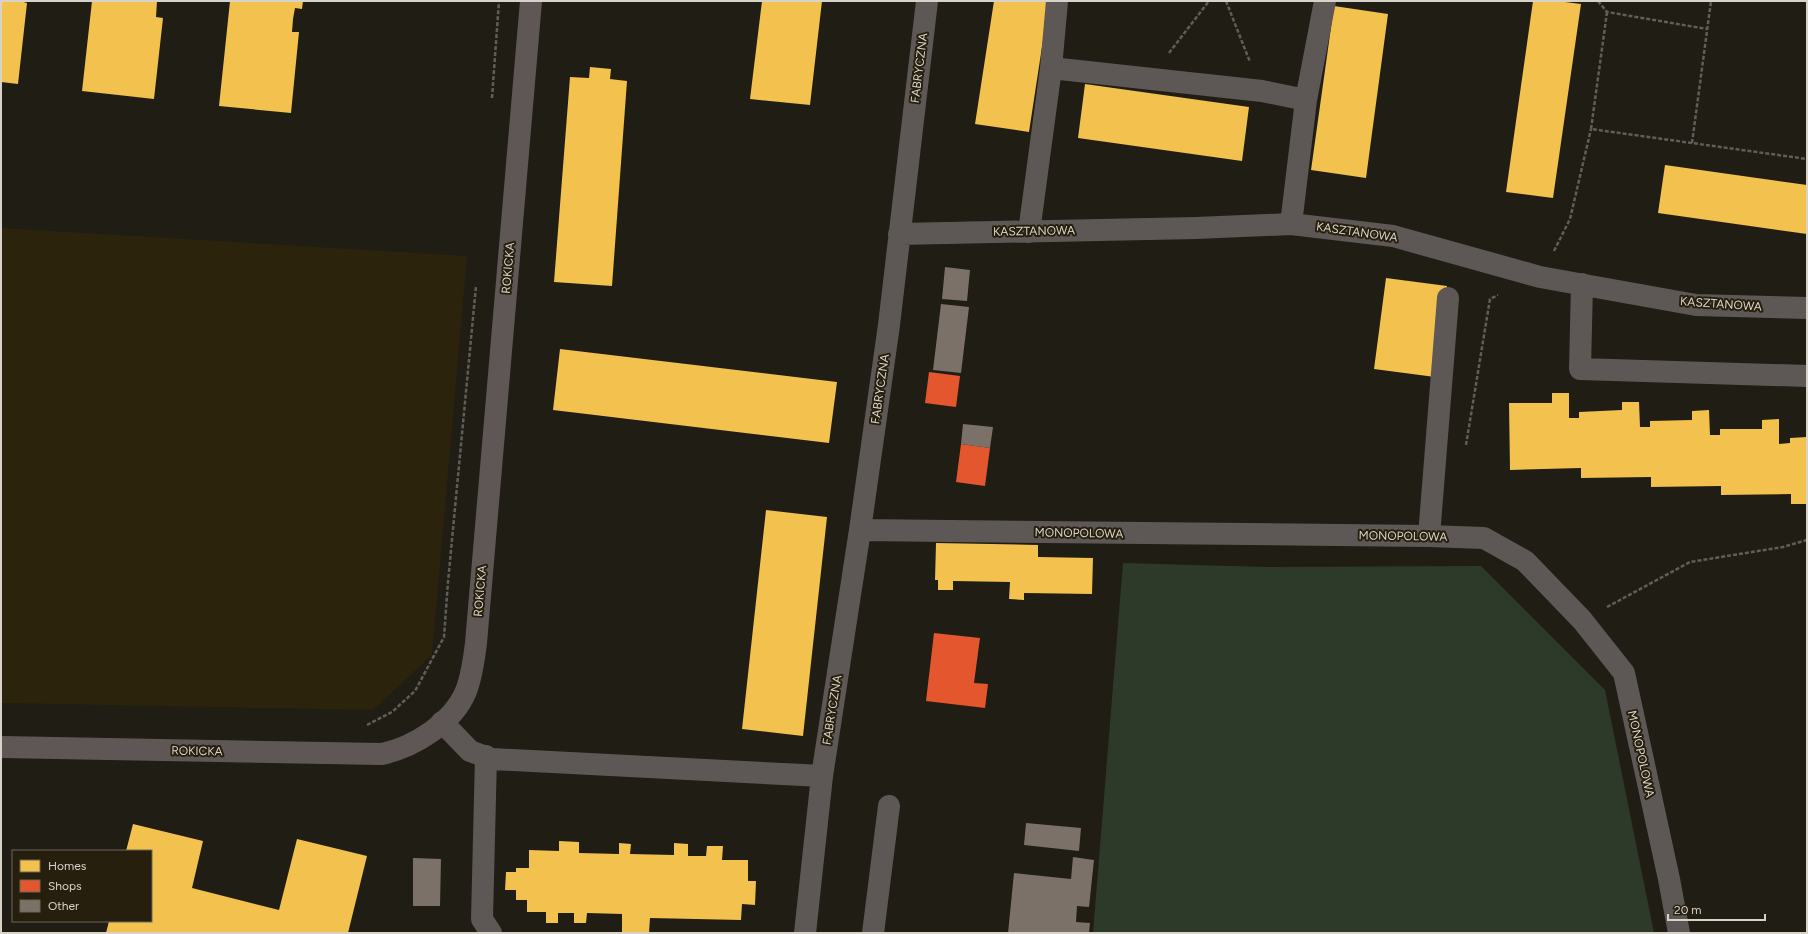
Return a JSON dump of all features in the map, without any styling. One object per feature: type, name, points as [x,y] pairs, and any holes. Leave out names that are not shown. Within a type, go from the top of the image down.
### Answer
[{"type":"main road","name":"ROKICKA","points":[[1,747],[382,754],[399,750],[414,744],[442,722],[454,710],[466,692],[472,669],[476,642],[531,1]]},
{"type":"street","name":"FABRYCZNA","points":[[805,933],[822,776],[860,530],[889,325],[928,1]]},
{"type":"street","points":[[1029,232],[1051,68],[1057,1]]},
{"type":"street","points":[[1291,224],[1306,100],[1325,1]]},
{"type":"street","points":[[1051,68],[1262,91],[1306,100]]},
{"type":"street","name":"KASZTANOWA","points":[[899,234],[1196,228],[1291,224],[1394,236],[1540,277],[1696,305],[1807,308]]},
{"type":"street","points":[[1582,284],[1580,369],[1807,376]]},
{"type":"street","points":[[1429,536],[1448,298]]},
{"type":"street","name":"MONOPOLOWA","points":[[860,530],[1429,536],[1484,538],[1524,561],[1582,620],[1624,673],[1679,933]]},
{"type":"street","points":[[442,722],[470,750],[492,759],[822,776]]},
{"type":"street","points":[[486,756],[482,919],[491,933]]},
{"type":"street","points":[[873,933],[889,806]]},
{"type":"path","points":[[492,102],[499,1]]},
{"type":"path","points":[[1150,78],[1209,1]]},
{"type":"path","points":[[1226,1],[1262,91]]},
{"type":"path","points":[[1598,1],[1607,12],[1707,30]]},
{"type":"path","points":[[1692,143],[1711,1]]},
{"type":"path","points":[[1465,452],[1490,299],[1540,277],[1570,219],[1591,129],[1607,12]]},
{"type":"path","points":[[1591,129],[1807,159]]},
{"type":"path","points":[[366,725],[392,712],[415,691],[444,637],[450,559],[477,281]]},
{"type":"path","points":[[1582,620],[1690,562],[1783,547],[1807,540]]},
{"type":"shaded area","points":[[1,228],[467,256],[432,655],[373,710],[1,703]]},
{"type":"green space","points":[[1123,563],[1267,567],[1481,566],[1605,690],[1654,933],[1093,933]]},
{"type":"building: Homes","points":[[1,1],[20,1],[27,3],[18,84],[1,82]]},
{"type":"building: Homes","points":[[92,1],[157,1],[156,17],[163,18],[154,99],[82,91]]},
{"type":"building: Homes","points":[[230,1],[303,1],[302,9],[295,8],[293,19],[292,32],[299,32],[291,113],[219,106]]},
{"type":"building: Homes","points":[[762,1],[822,1],[810,105],[750,99]]},
{"type":"building: Homes","points":[[994,1],[1049,1],[1029,132],[975,124]]},
{"type":"building: Homes","points":[[1533,1],[1557,1],[1581,4],[1553,198],[1506,192]]},
{"type":"building: Homes","points":[[1334,6],[1388,14],[1366,178],[1311,170]]},
{"type":"building: Homes","points":[[590,67],[611,69],[610,79],[627,81],[612,286],[554,282],[570,77],[589,78]]},
{"type":"building: Homes","points":[[1085,84],[1249,107],[1242,161],[1078,138]]},
{"type":"building: Homes","points":[[1665,165],[1807,185],[1807,234],[1658,213]]},
{"type":"building: Homes","points":[[1386,278],[1447,286],[1435,377],[1374,369]]},
{"type":"building: Homes","points":[[560,349],[837,382],[829,443],[553,410]]},
{"type":"building: Homes","points":[[1552,393],[1569,393],[1569,418],[1579,418],[1579,412],[1622,410],[1622,402],[1639,402],[1640,427],[1650,427],[1650,421],[1692,420],[1692,411],[1709,410],[1710,435],[1720,435],[1720,429],[1762,429],[1762,420],[1779,419],[1779,444],[1790,443],[1790,438],[1807,437],[1807,504],[1791,504],[1791,494],[1721,495],[1721,486],[1651,487],[1651,477],[1581,478],[1581,468],[1510,470],[1509,403],[1552,403]]},
{"type":"building: Homes","points":[[766,510],[827,517],[803,736],[742,729]]},
{"type":"building: Homes","points":[[936,543],[1038,545],[1038,557],[1093,558],[1092,594],[1024,593],[1024,600],[1009,599],[1010,582],[953,581],[953,590],[938,590],[938,580],[935,580]]},
{"type":"building: Homes","points":[[133,824],[203,841],[192,888],[279,910],[297,839],[367,856],[348,933],[106,933],[109,922],[152,922],[152,850],[126,850]]},
{"type":"building: Homes","points":[[559,841],[579,842],[579,853],[619,854],[619,843],[631,844],[630,854],[674,855],[674,843],[688,844],[688,856],[706,856],[707,846],[723,846],[722,860],[748,860],[748,881],[756,881],[755,905],[742,904],[741,920],[650,918],[649,933],[622,933],[622,914],[587,913],[586,923],[574,923],[574,913],[558,913],[558,923],[546,923],[546,912],[527,912],[527,900],[516,900],[516,890],[505,890],[506,872],[516,872],[516,868],[529,868],[529,850],[559,851]]},
{"type":"building: Shops","points":[[929,372],[960,376],[956,407],[925,403]]},
{"type":"building: Shops","points":[[961,444],[990,448],[985,486],[956,482]]},
{"type":"building: Shops","points":[[934,633],[980,638],[974,683],[988,684],[985,708],[926,701]]},
{"type":"building: Other","points":[[945,267],[970,270],[967,301],[942,299]]},
{"type":"building: Other","points":[[941,304],[969,307],[961,373],[933,370]]},
{"type":"building: Other","points":[[963,424],[993,427],[990,448],[961,444]]},
{"type":"building: Other","points":[[1026,823],[1081,828],[1079,851],[1024,845]]},
{"type":"building: Other","points":[[1073,857],[1094,860],[1089,907],[1077,906],[1076,922],[1090,923],[1089,933],[1008,933],[1014,873],[1071,879]]},
{"type":"building: Other","points":[[413,858],[441,859],[440,906],[413,906]]}]
